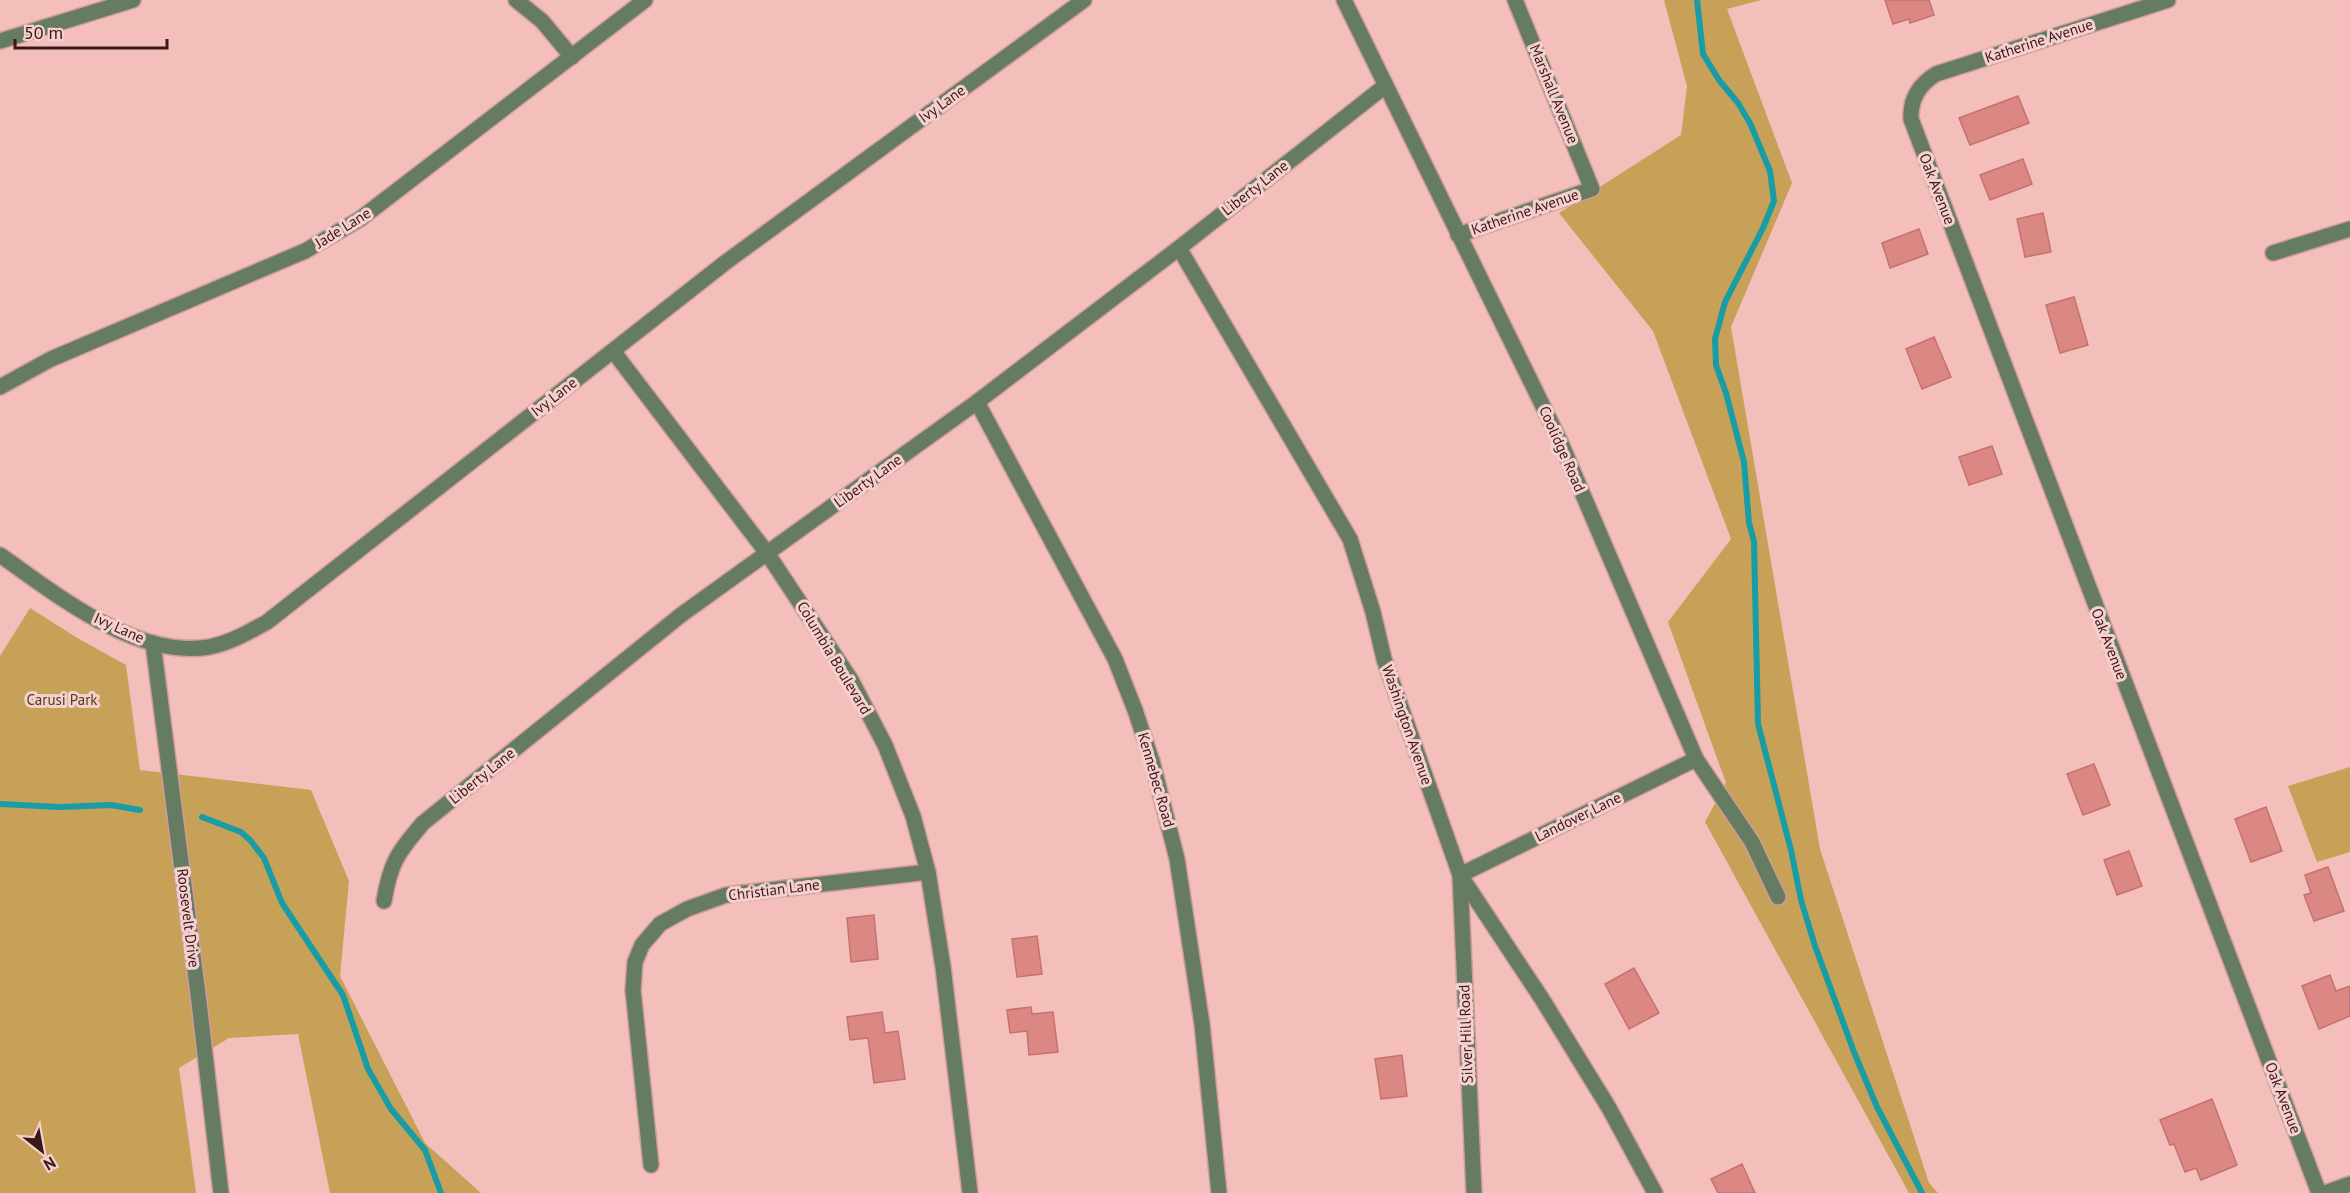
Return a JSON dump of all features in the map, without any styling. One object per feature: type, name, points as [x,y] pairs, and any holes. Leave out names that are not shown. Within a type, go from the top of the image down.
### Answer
[{"type":"street","points":[[0,40],[133,0]]},
{"type":"street","points":[[516,0],[542,21],[572,57]]},
{"type":"street","name":"Jade Lane","points":[[0,387],[51,360],[305,251],[360,219],[645,0]]},
{"type":"street","name":"Ivy Lane","points":[[0,555],[81,611],[123,633],[153,643],[190,648],[208,647],[246,634],[267,622],[726,262],[1084,0]]},
{"type":"street","name":"Coolidge Road","points":[[1344,0],[1560,441],[1696,759],[1752,842],[1778,897]]},
{"type":"street","name":"Marshall Avenue","points":[[1515,0],[1592,189]]},
{"type":"street","name":"Katherine Avenue","points":[[1917,93],[1927,80],[1941,72],[2169,0]]},
{"type":"street","name":"Liberty Lane","points":[[384,902],[388,875],[400,850],[423,823],[681,615],[977,402],[1179,248],[1385,86]]},
{"type":"street","name":"Oak Avenue","points":[[1917,93],[1911,113],[1912,124],[2319,1193]]},
{"type":"street","name":"Katherine Avenue","points":[[1458,234],[1592,189]]},
{"type":"street","points":[[2273,253],[2350,229]]},
{"type":"street","name":"Washington Avenue","points":[[1179,248],[1350,539],[1373,612],[1384,659],[1460,875],[1542,999],[1609,1108],[1655,1193]]},
{"type":"street","name":"Columbia Boulevard","points":[[613,351],[767,553],[851,680],[885,745],[913,816],[928,872],[943,967],[970,1193]]},
{"type":"street","name":"Kennebec Road","points":[[977,402],[1115,659],[1152,761],[1177,859],[1202,1024],[1219,1193]]},
{"type":"street","name":"Roosevelt Drive","points":[[153,643],[198,990],[221,1193]]},
{"type":"street","name":"Landover Lane","points":[[1460,875],[1696,759]]},
{"type":"street","name":"Christian Lane","points":[[651,1165],[633,990],[635,962],[642,945],[660,924],[687,909],[726,896],[928,872]]},
{"type":"street","name":"Silver Hill Road","points":[[1460,875],[1474,1193]]},
{"type":"street","points":[[2325,1193],[2350,1184]]},
{"type":"green space","points":[[1664,0],[1761,0],[1727,9],[1792,183],[1731,327],[1820,849],[1929,1183],[1938,1193],[1909,1193],[1705,822],[1726,783],[1668,622],[1731,539],[1653,331],[1559,213],[1681,135],[1687,86]]},
{"type":"green space","name":"Carusi Park","points":[[30,608],[126,665],[140,770],[311,790],[349,881],[340,976],[425,1143],[481,1193],[330,1193],[298,1034],[229,1038],[179,1068],[196,1193],[0,1193],[0,656]]},
{"type":"green space","points":[[2350,767],[2350,852],[2317,862],[2288,786]]},
{"type":"building","points":[[1885,0],[1929,0],[1934,15],[1910,23],[1909,19],[1893,24]]},
{"type":"building","points":[[2018,96],[2029,123],[1970,145],[1959,118]]},
{"type":"building","points":[[2023,159],[2032,184],[1990,200],[1980,175]]},
{"type":"building","points":[[2043,213],[2051,252],[2025,257],[2017,219]]},
{"type":"building","points":[[1919,229],[1928,254],[1890,268],[1882,243]]},
{"type":"building","points":[[2074,297],[2088,345],[2060,353],[2046,305]]},
{"type":"building","points":[[1934,337],[1951,377],[1922,389],[1906,349]]},
{"type":"building","points":[[1992,446],[2002,474],[1969,485],[1959,457]]},
{"type":"building","points":[[2094,764],[2110,805],[2083,815],[2067,774]]},
{"type":"building","points":[[2266,807],[2282,851],[2251,862],[2235,819]]},
{"type":"building","points":[[2129,851],[2142,886],[2117,895],[2104,860]]},
{"type":"building","points":[[2328,867],[2344,911],[2314,921],[2304,895],[2311,893],[2305,875]]},
{"type":"building","points":[[874,915],[878,959],[851,962],[847,918]]},
{"type":"building","points":[[1037,936],[1042,974],[1017,977],[1012,939]]},
{"type":"building","points":[[1634,968],[1659,1013],[1629,1029],[1605,984]]},
{"type":"building","points":[[2330,975],[2336,991],[2350,986],[2350,1016],[2319,1029],[2302,986]]},
{"type":"building","points":[[1031,1007],[1032,1014],[1053,1012],[1058,1052],[1029,1055],[1027,1031],[1010,1033],[1007,1010]]},
{"type":"building","points":[[882,1012],[885,1033],[898,1031],[905,1079],[874,1083],[868,1038],[850,1040],[847,1017]]},
{"type":"building","points":[[1402,1055],[1407,1096],[1381,1099],[1375,1059]]},
{"type":"building","points":[[2212,1099],[2237,1165],[2201,1180],[2196,1168],[2185,1172],[2174,1144],[2170,1145],[2160,1120]]},
{"type":"building","points":[[1742,1164],[1755,1193],[1718,1193],[1711,1179]]},
{"type":"waterway","points":[[1697,0],[1703,54],[1750,123],[1770,171],[1774,201],[1763,228],[1725,302],[1715,339],[1716,365],[1726,393],[1744,462],[1749,523],[1754,541],[1758,724],[1791,850],[1801,900],[1815,946],[1877,1107],[1922,1193]]},
{"type":"waterway","points":[[0,804],[60,807],[111,805],[140,810]]},
{"type":"waterway","points":[[202,817],[241,832],[264,858],[282,903],[343,995],[368,1069],[391,1109],[425,1150],[441,1193]]}]
